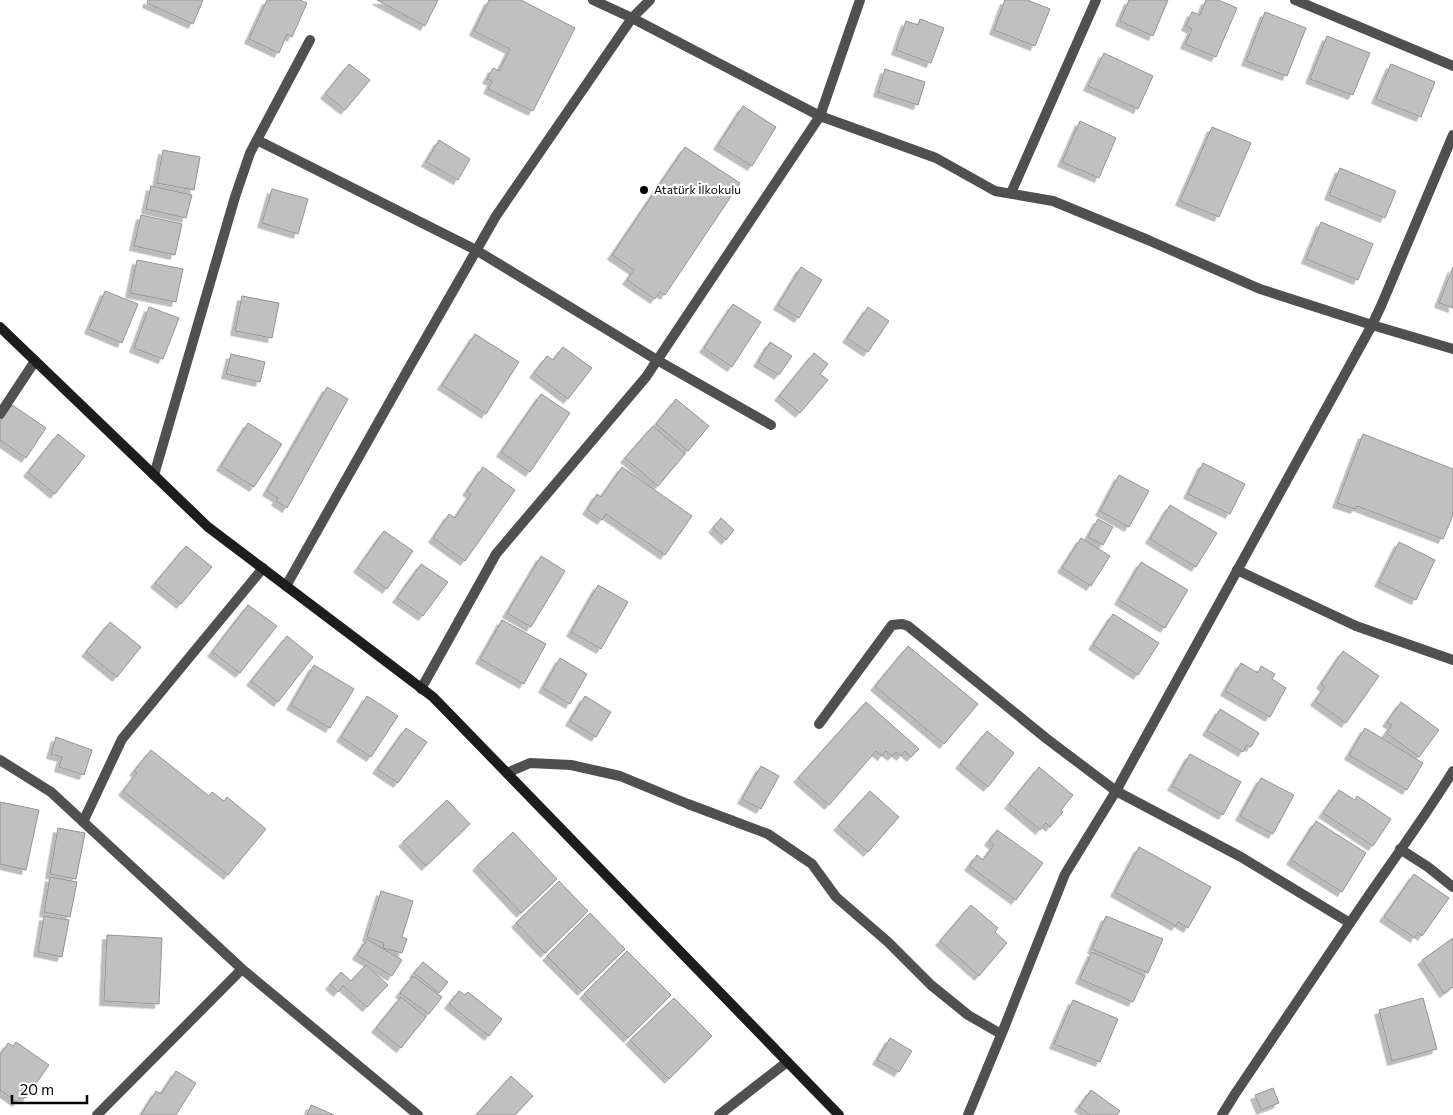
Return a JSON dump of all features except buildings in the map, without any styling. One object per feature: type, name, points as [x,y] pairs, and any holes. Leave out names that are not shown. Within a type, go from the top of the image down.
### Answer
[{"type":"street","points":[[593,0],[632,18],[820,116],[936,158],[995,191],[1053,201],[1148,240],[1260,290],[1453,349]]},
{"type":"street","points":[[286,586],[496,216],[632,18],[650,0]]},
{"type":"street","points":[[421,688],[496,554],[646,377],[820,116],[860,0]]},
{"type":"street","points":[[1011,193],[1096,0]]},
{"type":"street","points":[[1295,0],[1453,66]]},
{"type":"street","points":[[154,475],[250,153],[310,40]]},
{"type":"street","points":[[968,1115],[1002,1034],[1064,874],[1116,790],[1372,325],[1453,135]]},
{"type":"street","points":[[257,140],[476,250],[657,360],[771,425]]},
{"type":"street","points":[[0,327],[208,527],[433,697],[839,1115]]},
{"type":"street","points":[[0,414],[35,361]]},
{"type":"street","points":[[83,822],[122,739],[263,568]]},
{"type":"street","points":[[1237,570],[1356,626],[1453,660]]},
{"type":"street","points":[[819,724],[892,625],[902,624],[908,626],[1046,739],[1116,790],[1241,857],[1350,923]]},
{"type":"street","points":[[0,760],[51,792],[242,969],[418,1115]]},
{"type":"street","points":[[507,773],[530,763],[571,766],[620,776],[768,834],[812,864],[836,897],[888,942],[931,985],[968,1015],[1002,1034]]},
{"type":"street","points":[[1222,1115],[1400,849],[1425,816],[1453,771]]},
{"type":"street","points":[[1400,849],[1428,867],[1453,887]]},
{"type":"street","points":[[97,1115],[242,969]]},
{"type":"street","points":[[719,1115],[788,1062]]},
{"type":"place","name":"Atatürk İlkokulu","points":[[644,190]]}]
